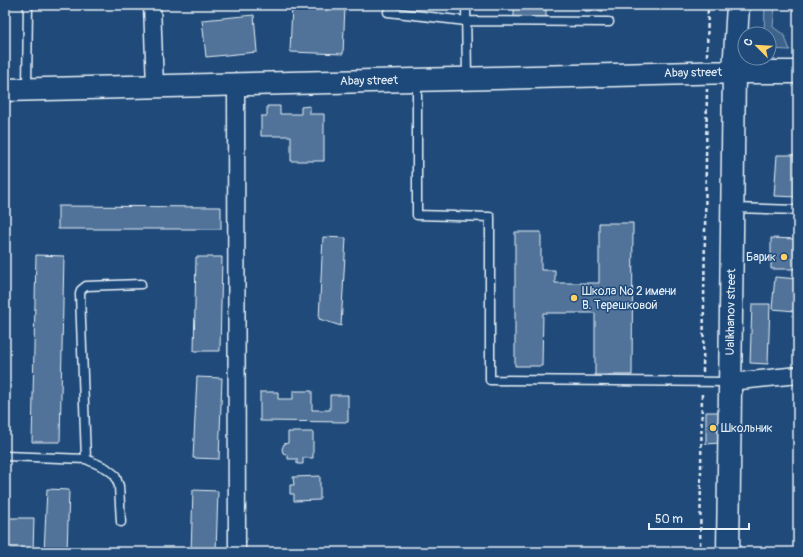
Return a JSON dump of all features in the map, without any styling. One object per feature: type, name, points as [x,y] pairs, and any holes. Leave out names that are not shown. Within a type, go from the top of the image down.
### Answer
[{"type":"main road","name":"Ualikhanov street","points":[[728,552],[734,72],[738,5]]},
{"type":"main road","name":"Abay street","points":[[5,90],[467,78],[798,72]]},
{"type":"street","points":[[152,5],[155,86]]},
{"type":"street","points":[[236,84],[237,552]]},
{"type":"street","points":[[730,382],[798,375]]},
{"type":"lane","points":[[27,89],[28,5]]},
{"type":"lane","points":[[466,5],[467,78]]},
{"type":"lane","points":[[388,12],[466,21],[609,22]]},
{"type":"lane","points":[[417,80],[417,214],[490,217],[490,380],[730,382]]},
{"type":"lane","points":[[732,208],[798,210]]},
{"type":"lane","points":[[86,459],[81,290],[86,286],[141,284]]},
{"type":"lane","points":[[5,456],[86,459],[106,468],[115,475],[119,486],[121,522]]},
{"type":"path","points":[[700,552],[708,5]]},
{"type":"shaded area","points":[[765,5],[775,5],[773,26],[764,26]]},
{"type":"shaded area","points":[[777,30],[784,35],[790,50],[777,49]]},
{"type":"building","points":[[292,5],[345,5],[343,54],[290,52]]},
{"type":"building","points":[[514,5],[546,5],[546,18],[514,18]]},
{"type":"building","points":[[585,5],[603,5],[603,11],[585,11]]},
{"type":"building","points":[[254,15],[257,52],[206,57],[202,20]]},
{"type":"building","points":[[267,106],[280,106],[280,114],[301,114],[301,107],[310,106],[310,114],[324,114],[324,161],[291,161],[291,136],[261,136],[261,116],[267,116]]},
{"type":"building","points":[[777,155],[798,155],[798,197],[774,196]]},
{"type":"building","points":[[58,206],[221,207],[221,229],[58,229]]},
{"type":"building","name":"Школа № 2 имени В. Терешковой","points":[[599,223],[633,223],[632,375],[595,375],[595,313],[543,313],[542,366],[515,366],[515,232],[541,232],[541,270],[555,270],[555,283],[599,283]]},
{"type":"building","points":[[323,237],[346,238],[341,326],[319,319]]},
{"type":"building","points":[[771,238],[797,239],[797,269],[771,269]]},
{"type":"building","points":[[36,255],[64,256],[60,442],[32,442]]},
{"type":"building","points":[[196,257],[222,257],[220,351],[194,351]]},
{"type":"building","points":[[775,277],[798,279],[798,295],[796,295],[795,311],[772,309]]},
{"type":"building","points":[[752,304],[770,304],[768,364],[750,363]]},
{"type":"building","points":[[197,377],[222,378],[219,459],[193,458]]},
{"type":"building","points":[[293,391],[312,391],[312,410],[330,410],[330,395],[348,395],[348,422],[260,421],[260,392],[278,392],[278,399],[293,399]]},
{"type":"building","name":"Школьник","points":[[706,412],[720,412],[719,443],[706,444]]},
{"type":"building","points":[[288,432],[313,432],[313,458],[303,458],[303,464],[297,464],[297,459],[288,459],[288,455],[283,453],[282,449],[284,444],[288,443]]},
{"type":"building","points":[[320,476],[320,500],[294,501],[294,494],[290,494],[290,485],[294,485],[293,477]]},
{"type":"building","points":[[47,489],[69,490],[67,552],[44,552]]},
{"type":"building","points":[[193,490],[218,491],[216,552],[191,552]]},
{"type":"building","points":[[5,518],[34,518],[33,552],[5,552]]},
{"type":"place","name":"Барик","points":[[784,257]]},
{"type":"place","name":"Школа № 2 имени В. Терешковой","points":[[574,298]]},
{"type":"place","name":"Школьник","points":[[713,428]]}]
